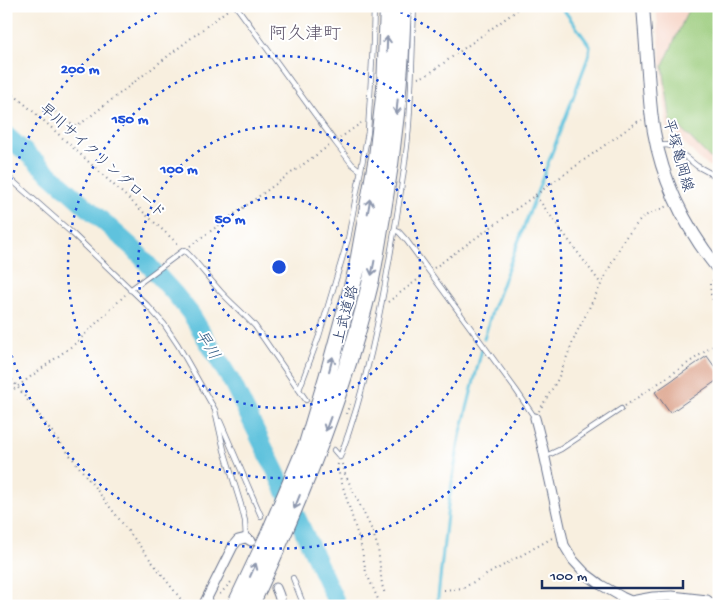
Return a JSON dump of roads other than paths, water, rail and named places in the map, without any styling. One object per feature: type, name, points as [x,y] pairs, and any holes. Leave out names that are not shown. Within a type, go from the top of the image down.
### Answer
[{"type":"highway","name":"上武道路","points":[[250,606],[278,549],[311,450],[328,374],[357,268],[377,158],[378,88],[388,6]]},
{"type":"highway","name":"上武道路","points":[[235,606],[311,450],[327,427],[357,334],[370,283],[387,186],[402,51],[403,6]]},
{"type":"main road","name":"平塚亀岡線","points":[[643,6],[652,119],[657,146],[666,178],[676,202],[717,274]]},
{"type":"street","points":[[535,418],[564,545],[573,560],[585,573],[631,603],[653,597],[672,596],[707,600],[714,603]]},
{"type":"street","points":[[203,606],[233,546],[238,540],[248,540]]},
{"type":"street","points":[[276,588],[280,606]]},
{"type":"lane","points":[[234,6],[334,142],[352,164],[361,171]]},
{"type":"lane","points":[[300,390],[320,336],[348,239],[368,122],[378,88],[374,42],[374,6]]},
{"type":"lane","points":[[334,450],[340,457],[348,437],[382,304],[407,146],[414,6]]},
{"type":"lane","points":[[657,146],[672,146],[697,166],[719,178]]},
{"type":"lane","points":[[6,175],[73,234],[131,289],[164,324],[215,410],[261,516]]},
{"type":"lane","points":[[394,230],[403,236],[535,418]]},
{"type":"lane","points":[[131,289],[183,251],[195,261],[220,291],[255,326],[306,400]]},
{"type":"lane","points":[[544,456],[561,449],[621,409]]},
{"type":"lane","points":[[215,410],[224,450],[241,505],[248,540]]},
{"type":"lane","points":[[294,578],[304,606]]},
{"type":"waterway","points":[[484,339],[492,311],[589,55],[590,46],[561,6]]},
{"type":"waterway","name":"早川","points":[[6,135],[134,249],[191,314],[233,384],[338,606]]},
{"type":"waterway","points":[[437,606],[448,506],[460,436],[482,349]]},
{"type":"district","name":"阿久津町","points":[[305,33]]}]
